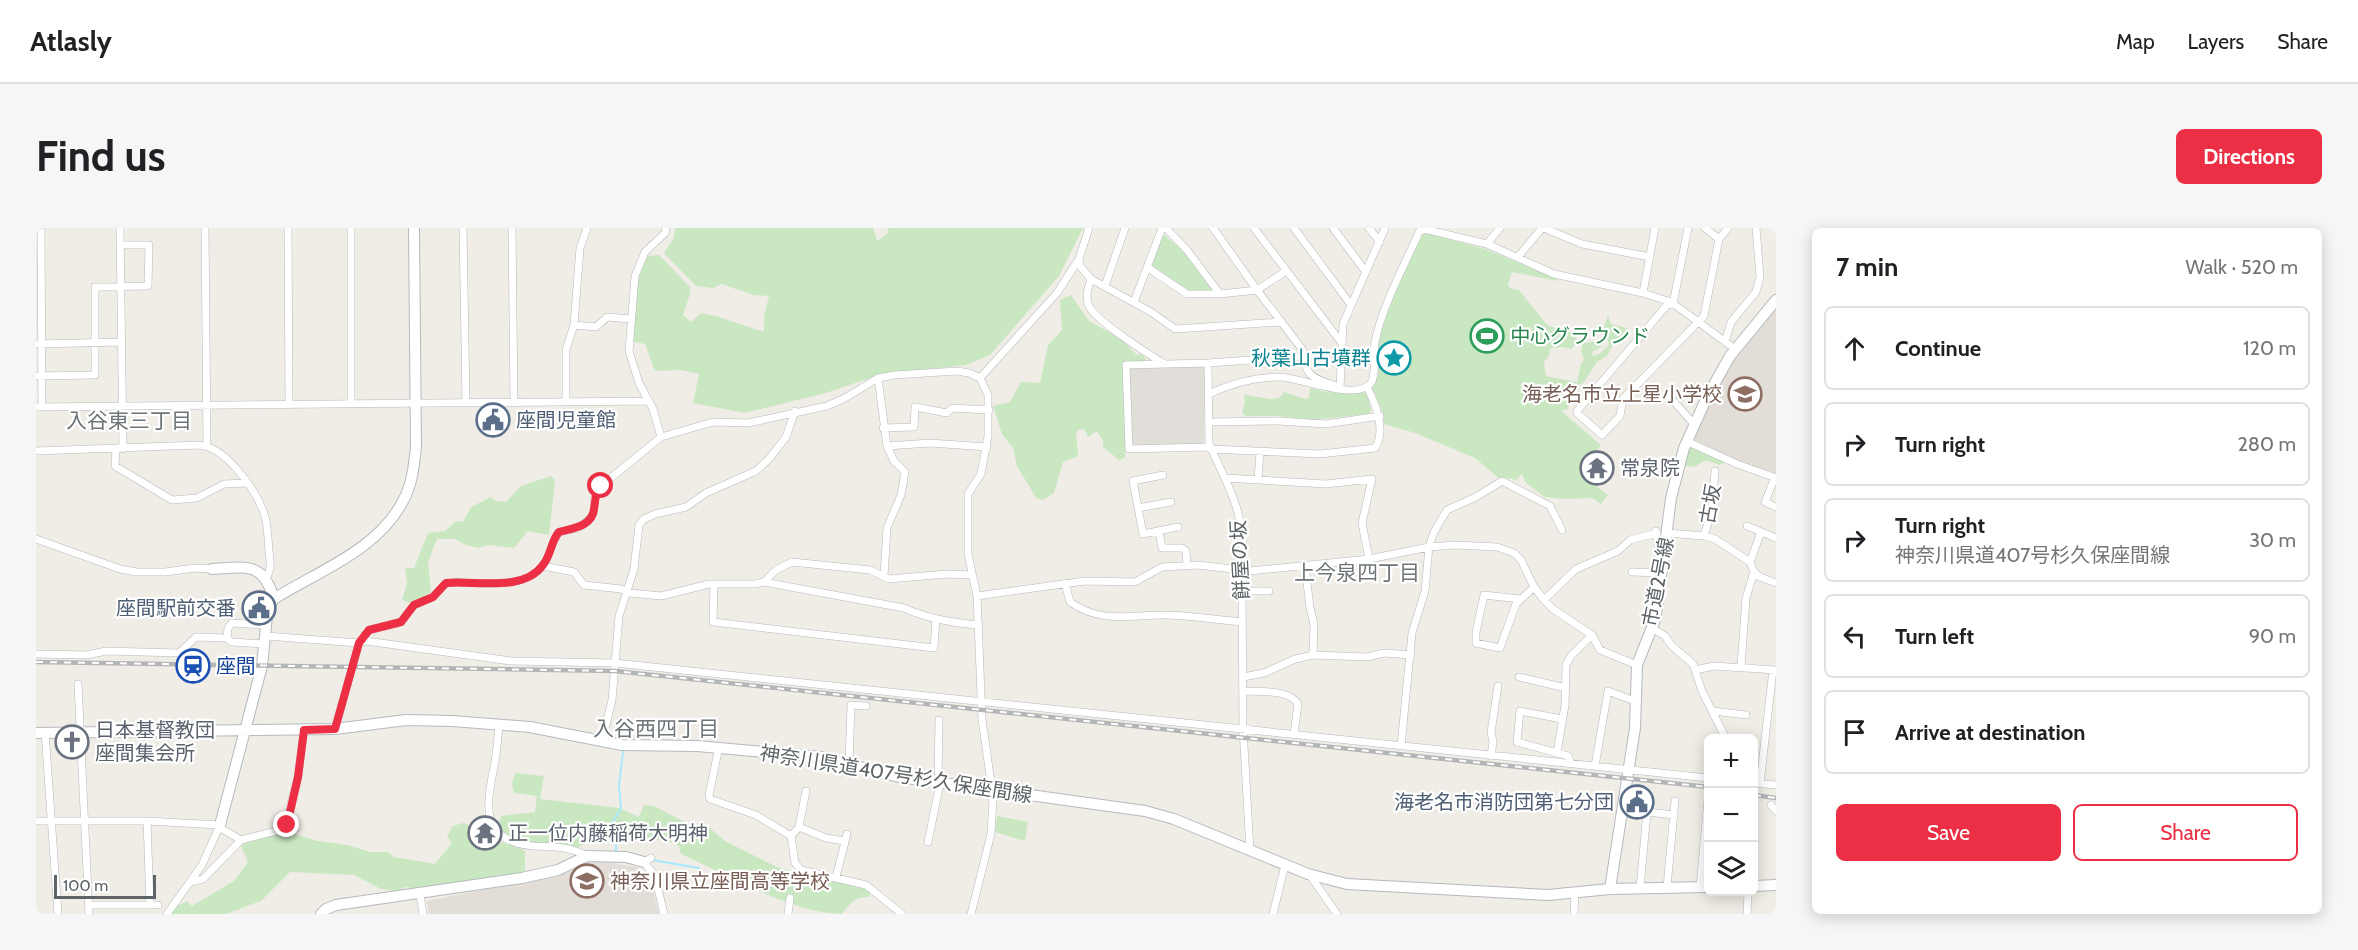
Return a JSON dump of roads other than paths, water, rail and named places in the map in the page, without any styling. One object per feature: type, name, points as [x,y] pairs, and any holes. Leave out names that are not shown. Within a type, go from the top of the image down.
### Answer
[{"type":"street","points":[[41,228],[39,407],[649,401]]},
{"type":"street","points":[[120,228],[121,406],[119,449],[115,466],[172,500],[197,498],[224,484],[248,483]]},
{"type":"street","points":[[205,228],[207,446]]},
{"type":"street","points":[[288,228],[289,404]]},
{"type":"street","points":[[351,228],[351,403]]},
{"type":"street","points":[[167,914],[202,865],[220,825],[262,666],[269,607],[274,599],[360,548],[384,528],[404,500],[412,479],[416,447],[414,228]]},
{"type":"street","points":[[463,228],[466,402]]},
{"type":"street","points":[[512,228],[514,402]]},
{"type":"street","points":[[566,401],[566,350],[574,325],[580,248],[587,228]]},
{"type":"street","points":[[661,438],[649,401],[631,362],[629,351],[635,276],[645,252],[665,233],[666,228]]},
{"type":"street","points":[[980,378],[1057,293],[1079,259],[1089,228]]},
{"type":"street","points":[[1105,286],[1125,228]]},
{"type":"street","points":[[1134,302],[1164,228],[1186,249],[1220,294]]},
{"type":"street","points":[[1213,228],[1306,356],[1307,369],[1311,375],[1340,388]]},
{"type":"street","points":[[1254,228],[1341,342]]},
{"type":"street","points":[[1294,228],[1352,305]]},
{"type":"street","points":[[1333,228],[1366,272]]},
{"type":"street","points":[[1369,228],[1380,242]]},
{"type":"street","points":[[1340,388],[1343,324],[1385,228]]},
{"type":"street","points":[[1209,394],[1245,380],[1270,377],[1292,378],[1330,389],[1359,390],[1367,387],[1373,378],[1379,324],[1421,228],[1487,244],[1554,274],[1643,293],[1671,302],[1670,305],[1698,321],[1735,349]]},
{"type":"street","points":[[1454,236],[1460,228]]},
{"type":"street","points":[[1487,244],[1500,228]]},
{"type":"street","points":[[1518,257],[1543,228],[1582,244],[1650,257]]},
{"type":"street","points":[[1643,293],[1655,228]]},
{"type":"street","points":[[1688,228],[1670,305],[1577,411],[1602,435],[1620,416],[1623,399],[1704,316],[1719,239],[1728,228]]},
{"type":"street","points":[[1704,228],[1719,239]]},
{"type":"street","points":[[1725,342],[1731,322],[1756,292],[1760,277],[1756,228]]},
{"type":"street","points":[[39,376],[95,375],[95,287],[148,285],[149,245],[120,245]]},
{"type":"street","points":[[1079,259],[1080,266],[1091,279],[1134,302],[1175,329],[1281,322]]},
{"type":"street","points":[[1148,268],[1187,294],[1220,294],[1257,290],[1286,271]]},
{"type":"street","points":[[1091,279],[1087,297],[1095,316],[1163,363]]},
{"type":"street","name":"市道2号線","points":[[1610,889],[1637,702],[1637,665],[1652,628],[1664,558],[1660,532],[1673,483],[1686,441],[1735,349],[1776,300]]},
{"type":"street","points":[[574,325],[596,327],[607,317],[631,318]]},
{"type":"street","points":[[39,344],[121,342]]},
{"type":"street","points":[[1306,356],[1208,363],[1126,365],[1129,449],[1211,449],[1320,454],[1377,447],[1380,416],[1367,387]]},
{"type":"street","points":[[1208,363],[1211,449]]},
{"type":"street","points":[[335,729],[359,643],[369,630],[401,622],[414,605],[433,597],[446,583],[463,581],[505,584],[531,575],[543,566],[559,532],[578,528],[591,518],[594,512],[594,499],[601,486],[661,438],[713,422],[748,423],[837,402],[878,378],[916,373],[957,371],[969,373],[980,378],[988,395],[987,447],[981,474],[968,494],[968,555],[977,596],[982,719],[992,789],[991,834],[971,914]]},
{"type":"street","points":[[878,378],[887,446],[894,461],[905,472],[901,495],[887,528],[884,576]]},
{"type":"street","points":[[1668,395],[1694,424]]},
{"type":"street","points":[[883,428],[914,427],[915,407],[947,413],[952,408],[988,410]]},
{"type":"street","points":[[602,742],[612,700],[618,623],[634,570],[639,525],[644,519],[656,514],[686,507],[706,493],[756,471],[769,459],[786,437],[795,411]]},
{"type":"street","points":[[1209,422],[1278,421],[1326,424],[1380,416]]},
{"type":"street","points":[[1686,441],[1775,478],[1765,502],[1776,507]]},
{"type":"street","points":[[887,446],[930,443],[987,447]]},
{"type":"street","points":[[36,451],[207,446],[213,448],[248,483],[264,515],[270,567],[266,578]]},
{"type":"street","name":"餅屋の坂","points":[[1211,449],[1237,506],[1244,571],[1242,591],[1243,728],[1250,850]]},
{"type":"street","points":[[1258,480],[1260,452]]},
{"type":"street","name":"古坂","points":[[1704,536],[1712,508],[1715,471]]},
{"type":"street","points":[[1163,475],[1133,481],[1143,534],[1178,527]]},
{"type":"street","points":[[1226,478],[1326,484],[1372,479],[1362,523],[1369,559]]},
{"type":"street","points":[[1401,746],[1412,633],[1425,591],[1429,547],[1434,532],[1447,510],[1476,497],[1502,481],[1550,506],[1562,530]]},
{"type":"street","points":[[1138,508],[1171,502]]},
{"type":"street","points":[[1747,526],[1776,538]]},
{"type":"street","points":[[1159,531],[1162,548],[1186,550],[1187,566]]},
{"type":"street","points":[[1544,600],[1576,569],[1618,551],[1630,540],[1660,532],[1715,539],[1750,562],[1754,572],[1760,577],[1776,583]]},
{"type":"street","points":[[1750,562],[1761,532]]},
{"type":"street","points":[[36,539],[120,569],[137,572],[248,568],[266,578],[274,599]]},
{"type":"street","points":[[977,596],[1085,581],[1135,582],[1157,568],[1215,566],[1244,571],[1369,559],[1429,547],[1455,545],[1506,549],[1521,560],[1534,587],[1553,609],[1592,635],[1600,650],[1637,665]]},
{"type":"street","points":[[764,582],[776,570],[792,562],[870,570],[889,579],[947,574],[972,575]]},
{"type":"street","points":[[543,566],[574,572],[584,585],[661,596],[693,586],[764,582],[904,608],[936,619],[979,626]]},
{"type":"street","points":[[1305,566],[1314,624],[1313,655]]},
{"type":"street","points":[[1632,572],[1662,573]]},
{"type":"street","points":[[1741,666],[1746,597],[1754,572]]},
{"type":"street","points":[[1065,583],[1070,602],[1089,613],[1100,616],[1168,615],[1242,622]]},
{"type":"street","points":[[714,584],[713,622],[934,648],[936,619]]},
{"type":"street","points":[[1520,599],[1484,595],[1476,632],[1476,644],[1500,648],[1516,604],[1534,587]]},
{"type":"street","points":[[1242,591],[1269,591]]},
{"type":"street","points":[[227,638],[228,628],[232,623],[266,625]]},
{"type":"street","points":[[1652,628],[1665,636],[1672,646],[1693,664],[1702,691],[1724,734]]},
{"type":"street","points":[[1557,753],[1566,688],[1566,665],[1571,656],[1592,635]]},
{"type":"street","points":[[36,654],[87,655],[106,651],[179,652],[196,637],[227,638],[231,642],[266,640],[359,643],[366,640],[511,660],[615,663],[1704,778]]},
{"type":"street","points":[[1243,677],[1264,673],[1295,659],[1313,655],[1367,657],[1384,652],[1411,654]]},
{"type":"street","points":[[1695,670],[1714,666],[1775,670],[1758,777]]},
{"type":"street","points":[[1519,677],[1566,688]]},
{"type":"street","points":[[78,684],[89,914]]},
{"type":"street","points":[[1491,756],[1493,741],[1491,732],[1498,686]]},
{"type":"street","points":[[1595,766],[1608,691],[1637,702]]},
{"type":"street","points":[[1243,692],[1290,696],[1298,704],[1294,734]]},
{"type":"street","points":[[849,764],[851,705],[866,706]]},
{"type":"street","points":[[1562,719],[1520,711],[1517,742],[1568,756],[1571,763]]},
{"type":"street","points":[[1713,711],[1746,715]]},
{"type":"street","name":"神奈川県道407号杉久保座間線","points":[[41,732],[335,729],[406,720],[530,727],[631,746],[719,747],[821,758],[899,777],[1145,812],[1174,819],[1308,874],[1362,886],[1548,895],[1610,889],[1704,887]]},
{"type":"street","points":[[928,842],[939,782],[939,720]]},
{"type":"street","points":[[499,725],[488,797],[490,820],[495,829],[513,843],[573,849],[586,856]]},
{"type":"street","points":[[191,882],[203,879],[241,840],[284,829],[287,825],[298,777],[304,730]]},
{"type":"street","points":[[41,732],[58,914]]},
{"type":"street","points":[[719,747],[710,799],[756,815],[791,836],[797,867],[866,885],[902,914]]},
{"type":"street","points":[[1758,783],[1776,785]]},
{"type":"street","points":[[791,836],[799,827],[806,791]]},
{"type":"street","points":[[1668,887],[1676,801]]},
{"type":"street","points":[[1640,888],[1647,812],[1674,815]]},
{"type":"street","points":[[36,820],[147,821],[220,825]]},
{"type":"street","points":[[147,821],[157,910],[153,914]]},
{"type":"street","points":[[220,825],[222,829],[241,840]]},
{"type":"street","points":[[799,827],[826,838],[846,838],[836,878]]},
{"type":"street","points":[[321,914],[326,909],[336,906],[548,873],[586,856],[647,860],[655,876],[664,914]]},
{"type":"street","points":[[1273,914],[1285,864]]},
{"type":"street","points":[[1308,874],[1337,914]]},
{"type":"street","points":[[1758,885],[1776,885]]},
{"type":"street","points":[[1574,914],[1575,892]]},
{"type":"street","points":[[420,894],[423,914]]},
{"type":"street","points":[[1746,914],[1748,896]]},
{"type":"street","points":[[788,914],[790,898]]},
{"type":"street","points":[[89,905],[156,904]]},
{"type":"waterway","points":[[616,852],[616,840],[609,827],[621,809],[619,786],[623,752]]},
{"type":"waterway","points":[[652,860],[699,868]]},
{"type":"railway","points":[[36,662],[615,671],[1704,787]]},
{"type":"railway","points":[[1758,796],[1776,798]]},
{"type":"place","name":"中心グラウンド","points":[[1487,336]]},
{"type":"place","name":"秋葉山古墳群","points":[[1394,358]]},
{"type":"place","name":"海老名市立上星小学校","points":[[1745,394]]},
{"type":"place","name":"座間児童館","points":[[493,420]]},
{"type":"place","name":"常泉院","points":[[1597,468]]},
{"type":"place","name":"座間駅前交番","points":[[259,608]]},
{"type":"place","name":"座間","points":[[193,666]]},
{"type":"place","name":"日本基督教団 座間集会所","points":[[72,742]]},
{"type":"place","name":"海老名市消防団第七分団","points":[[1637,802]]},
{"type":"place","name":"正一位内藤稲荷大明神","points":[[485,833]]},
{"type":"place","name":"神奈川県立座間高等学校","points":[[587,881]]},
{"type":"district","name":"入谷東三丁目","points":[[129,420]]},
{"type":"district","name":"上今泉四丁目","points":[[1357,572]]},
{"type":"district","name":"入谷西四丁目","points":[[656,728]]}]
